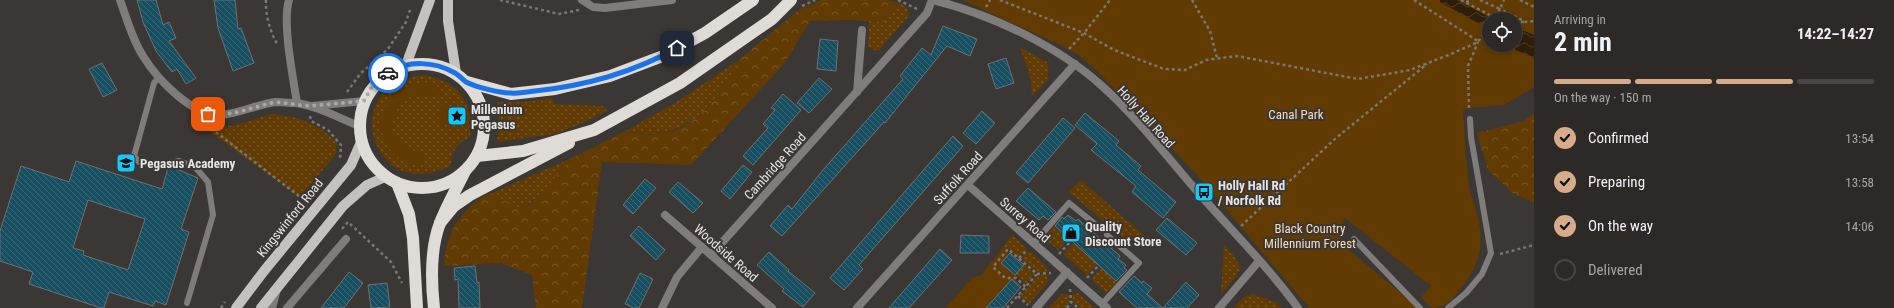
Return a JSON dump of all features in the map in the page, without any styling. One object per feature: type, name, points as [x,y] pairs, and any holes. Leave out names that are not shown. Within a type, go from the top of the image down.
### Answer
[{"type":"highway","points":[[467,82],[511,94],[555,89],[610,76],[663,56],[705,33],[753,0]]},
{"type":"highway","points":[[440,223],[454,206],[470,195],[680,83],[772,19],[792,0]]},
{"type":"highway","points":[[434,308],[432,270],[436,237],[440,223],[465,171],[477,156],[483,137],[484,117],[478,98],[467,82],[456,73],[441,66],[423,63],[406,65],[393,70],[381,78],[371,88],[360,113],[359,126],[361,142],[370,162],[385,177],[397,183],[415,188],[433,187],[449,181],[465,171]]},
{"type":"highway","points":[[477,156],[523,151],[594,130]]},
{"type":"highway","points":[[397,183],[409,214],[417,308]]},
{"type":"main road","points":[[406,65],[430,0]]},
{"type":"main road","points":[[448,0],[448,20],[456,73]]},
{"type":"main road","name":"Kingswinford Road","points":[[236,308],[276,255],[351,165],[361,142]]},
{"type":"main road","points":[[261,308],[343,206],[368,185],[385,177]]},
{"type":"street","points":[[120,0],[131,32],[144,57],[166,86],[191,105],[211,115],[234,113],[275,102],[297,104],[309,106],[359,126]]},
{"type":"street","points":[[289,0],[286,8],[286,25],[297,104]]},
{"type":"street","points":[[582,0],[606,8],[672,0]]},
{"type":"street","name":"Cambridge Road","points":[[711,255],[927,12],[932,0]]},
{"type":"street","name":"Holly Hall Road","points":[[932,0],[982,15],[1011,28],[1075,64],[1102,86],[1259,261],[1298,308]]},
{"type":"street","points":[[857,92],[862,30]]},
{"type":"street","name":"Suffolk Road","points":[[857,308],[1075,64]]},
{"type":"street","points":[[309,106],[364,101]]},
{"type":"street","name":"Surrey Road","points":[[968,185],[1104,306]]},
{"type":"street","name":"Woodside Road","points":[[665,215],[772,308]]},
{"type":"street","points":[[287,308],[346,239]]},
{"type":"street","points":[[662,308],[677,277],[702,247]]},
{"type":"street","points":[[1219,308],[1259,261]]},
{"type":"street","points":[[1032,306],[1067,272]]},
{"type":"street","points":[[272,308],[278,286]]},
{"type":"lane","points":[[159,77],[154,83],[134,156],[139,162],[158,166],[179,161],[195,167],[208,182],[213,215],[187,303]]},
{"type":"lane","points":[[1448,308],[1466,293],[1482,274],[1491,253],[1471,137],[1470,119]]},
{"type":"lane","points":[[1034,243],[1069,203],[1100,228]]},
{"type":"lane","points":[[1104,306],[1139,263],[1107,235]]},
{"type":"lane","points":[[1354,239],[1420,308]]},
{"type":"path","points":[[266,0],[272,35],[280,48],[291,59]]},
{"type":"path","points":[[500,0],[559,14],[593,4]]},
{"type":"path","points":[[898,0],[927,12]]},
{"type":"path","points":[[1000,0],[1084,33],[1114,50],[1164,69],[1185,70],[1206,60],[1236,56],[1358,80],[1410,70],[1478,42]]},
{"type":"path","points":[[1062,56],[1084,33],[1110,0]]},
{"type":"path","points":[[1192,0],[1210,31],[1218,58]]},
{"type":"path","points":[[1414,0],[1478,42]]},
{"type":"path","points":[[1461,0],[1484,12]]},
{"type":"path","points":[[1465,2],[1472,0]]},
{"type":"path","points":[[1480,0],[1526,22]]},
{"type":"path","points":[[1498,12],[1504,0]]},
{"type":"path","points":[[1520,0],[1534,7]]},
{"type":"path","points":[[342,95],[360,74],[388,50],[406,22],[411,7]]},
{"type":"path","points":[[1522,22],[1534,21]]},
{"type":"path","points":[[1469,108],[1468,66],[1478,42],[1482,36]]},
{"type":"path","points":[[1248,219],[1336,138],[1429,62]]},
{"type":"path","points":[[309,106],[311,121],[328,130],[341,145],[340,162]]},
{"type":"path","points":[[208,126],[304,200],[314,189]]},
{"type":"path","points":[[339,231],[348,222],[392,262],[404,286]]},
{"type":"path","points":[[1054,260],[1071,241]]},
{"type":"path","points":[[1490,257],[1534,245]]},
{"type":"path","points":[[1007,308],[1026,287],[1037,274],[1008,249],[993,267],[1005,278],[1016,278],[1026,287]]},
{"type":"path","points":[[1081,285],[1099,265]]},
{"type":"path","points":[[1018,296],[1032,306]]},
{"type":"path","points":[[1067,308],[1071,302],[1078,308]]},
{"type":"green space","points":[[822,0],[887,0],[899,3],[884,22],[851,20],[810,21],[784,64],[691,165],[602,162],[582,308],[536,308],[532,275],[501,263],[444,266],[446,247],[452,230],[462,215],[480,198],[493,194],[519,209],[529,205],[538,197],[572,158],[624,132],[652,135],[674,131],[690,123],[706,109],[720,93],[739,60],[800,9]]},
{"type":"green space","name":"Canal Park","points":[[962,0],[1534,0],[1534,87],[1504,105],[1469,108],[1463,111],[1470,190],[1480,229],[1480,249],[1475,267],[1464,284],[1449,302],[1436,308],[1432,308],[1421,297],[1431,286],[1345,218],[1338,231],[1344,246],[1402,294],[1416,308],[1309,308],[1199,177],[1097,71],[1076,53]]},
{"type":"green space","points":[[899,3],[907,8],[909,16],[879,50],[876,51],[868,46],[869,21],[884,22]]},
{"type":"green space","points":[[1020,47],[1048,63],[1048,80],[1032,96],[1031,80]]},
{"type":"green space","points":[[739,60],[724,86],[706,109],[683,126],[670,131],[654,134],[624,132],[675,103]]},
{"type":"green space","points":[[423,75],[446,82],[461,95],[466,103],[471,124],[470,137],[456,148],[450,166],[423,174],[400,170],[384,157],[374,138],[372,118],[379,98],[396,83]]},
{"type":"green space","points":[[424,82],[437,86],[442,91],[440,94],[436,95],[415,96],[405,100],[397,111],[393,127],[394,135],[398,141],[422,156],[425,162],[416,165],[407,163],[397,157],[389,148],[383,137],[381,124],[384,111],[395,95],[406,87]]},
{"type":"green space","points":[[552,98],[554,104],[604,106],[607,111],[578,125],[554,134],[497,142],[499,121],[497,102],[526,102]]},
{"type":"green space","points":[[443,105],[449,107],[451,111],[446,124],[440,123],[438,116],[440,107]]},
{"type":"green space","points":[[1534,113],[1534,203],[1512,193],[1488,170],[1477,133],[1524,121]]},
{"type":"green space","points":[[271,114],[299,119],[315,125],[337,143],[336,154],[300,197],[206,129],[236,125]]},
{"type":"green space","points":[[572,158],[535,199],[519,209],[489,194]]},
{"type":"green space","points":[[1081,180],[1147,238],[1137,249],[1069,192]]},
{"type":"green space","points":[[1054,226],[1069,239],[1058,250],[1044,238]]},
{"type":"green space","points":[[1012,235],[1027,248],[1018,257],[1007,247],[1005,249],[1003,247]]},
{"type":"green space","points":[[1074,243],[1097,264],[1087,275],[1063,254]]},
{"type":"green space","points":[[1224,245],[1237,260],[1239,270],[1238,275],[1221,294]]},
{"type":"green space","points":[[1003,247],[1010,253],[1001,263],[1018,276],[1014,281],[1012,279],[986,308],[946,308],[972,278],[981,275]]},
{"type":"green space","points":[[1029,250],[1046,266],[1047,272],[1038,273],[1021,258]]},
{"type":"green space","points":[[1024,265],[1035,274],[1026,284],[1016,274]]},
{"type":"green space","points":[[1101,268],[1117,282],[1106,293],[1091,279]]},
{"type":"green space","points":[[1047,274],[1048,282],[1029,304],[1020,296],[1038,275]]},
{"type":"green space","points":[[1078,293],[1095,308],[1080,308],[1073,302],[1072,294]]},
{"type":"green space","points":[[1062,294],[1069,294],[1070,302],[1065,308],[1049,308]]},
{"type":"green space","points":[[1253,294],[1276,302],[1281,308],[1234,308],[1245,297]]},
{"type":"water","points":[[1440,0],[1457,0],[1482,13],[1482,22],[1478,23],[1440,2]]},
{"type":"water","points":[[1522,30],[1534,35],[1534,58],[1520,52],[1522,52]]},
{"type":"building","points":[[137,0],[156,0],[163,25],[169,22],[176,38],[169,41],[196,78],[186,84],[177,69],[172,72],[156,51],[143,22]]},
{"type":"building","points":[[214,0],[235,0],[238,29],[241,28],[254,63],[233,71],[218,28]]},
{"type":"building","points":[[943,26],[977,39],[970,56],[947,46],[885,123],[884,122],[782,236],[770,226],[788,205],[792,209],[823,170],[903,79],[900,76],[922,48],[931,55]]},
{"type":"building","points":[[820,39],[838,41],[836,71],[817,69]]},
{"type":"building","points":[[1006,58],[1014,83],[996,89],[988,64]]},
{"type":"building","points":[[102,63],[117,90],[103,97],[89,69]]},
{"type":"building","points":[[819,78],[832,89],[809,113],[797,103]]},
{"type":"building","points":[[783,94],[801,110],[753,165],[743,156],[768,128],[763,124],[775,110],[771,108]]},
{"type":"building","points":[[982,111],[995,123],[976,144],[963,133]]},
{"type":"building","points":[[1085,113],[1119,141],[1116,145],[1141,166],[1138,170],[1176,202],[1163,218],[1132,192],[1136,186],[1091,150],[1097,144],[1075,125]]},
{"type":"building","points":[[1063,118],[1075,128],[1028,183],[1016,173]]},
{"type":"building","points":[[953,136],[963,146],[859,265],[863,269],[844,290],[830,278]]},
{"type":"building","points":[[76,161],[162,189],[168,168],[172,167],[198,178],[181,229],[189,232],[166,305],[155,301],[153,306],[109,292],[104,308],[101,308],[29,284],[33,272],[0,261],[0,231],[21,166],[69,182]],"holes":[[[88,200],[145,219],[128,270],[83,255],[84,251],[73,248]]]},
{"type":"building","points":[[743,165],[752,172],[730,199],[721,191]]},
{"type":"building","points":[[645,179],[656,188],[633,214],[623,205]]},
{"type":"building","points":[[678,182],[703,203],[693,213],[669,192]]},
{"type":"building","points":[[1028,188],[1056,212],[1048,220],[1043,216],[1039,220],[1016,201]]},
{"type":"building","points":[[1068,215],[1076,221],[1078,219],[1120,256],[1118,259],[1126,265],[1124,268],[1127,270],[1116,281],[1055,226],[1062,217],[1064,219]]},
{"type":"building","points":[[1167,218],[1197,243],[1186,255],[1156,230]]},
{"type":"building","points":[[639,226],[665,250],[656,260],[630,236]]},
{"type":"building","points":[[961,235],[989,236],[989,253],[960,253]]},
{"type":"building","points":[[940,249],[952,260],[909,308],[889,308]]},
{"type":"building","points":[[769,252],[789,270],[788,271],[815,293],[803,307],[782,291],[784,289],[757,265]]},
{"type":"building","points":[[1010,253],[1024,265],[1015,275],[1001,263]]},
{"type":"building","points":[[475,266],[477,283],[479,282],[480,308],[459,308],[458,279],[455,280],[454,268]]},
{"type":"building","points":[[349,272],[363,283],[344,308],[321,308]]},
{"type":"building","points":[[640,273],[653,279],[639,308],[634,308],[625,304]]},
{"type":"building","points":[[1134,276],[1142,283],[1143,281],[1152,288],[1147,294],[1163,308],[1137,308],[1119,292]]},
{"type":"building","points":[[1012,279],[1021,287],[1003,308],[986,308]]},
{"type":"building","points":[[1186,282],[1199,295],[1187,308],[1163,308]]},
{"type":"building","points":[[387,283],[390,307],[371,308],[368,285]]},
{"type":"way so far","points":[[208,114],[221,115],[234,113],[275,102],[309,106],[364,101],[371,88],[388,73]]},
{"type":"place","name":"Millenium Pegasus","points":[[457,116]]},
{"type":"place","name":"Pegasus Academy","points":[[126,163]]},
{"type":"place","name":"Holly Hall Rd / Norfolk Rd","points":[[1204,192]]},
{"type":"place","name":"Quality Discount Store","points":[[1071,233]]},
{"type":"route","points":[[388,73],[406,65],[423,63],[441,66],[456,73],[467,82],[511,94],[555,89],[610,76],[663,56],[677,48]]},
{"type":"park label","name":"Black Country Millennium Forest","points":[[1310,236]]}]
